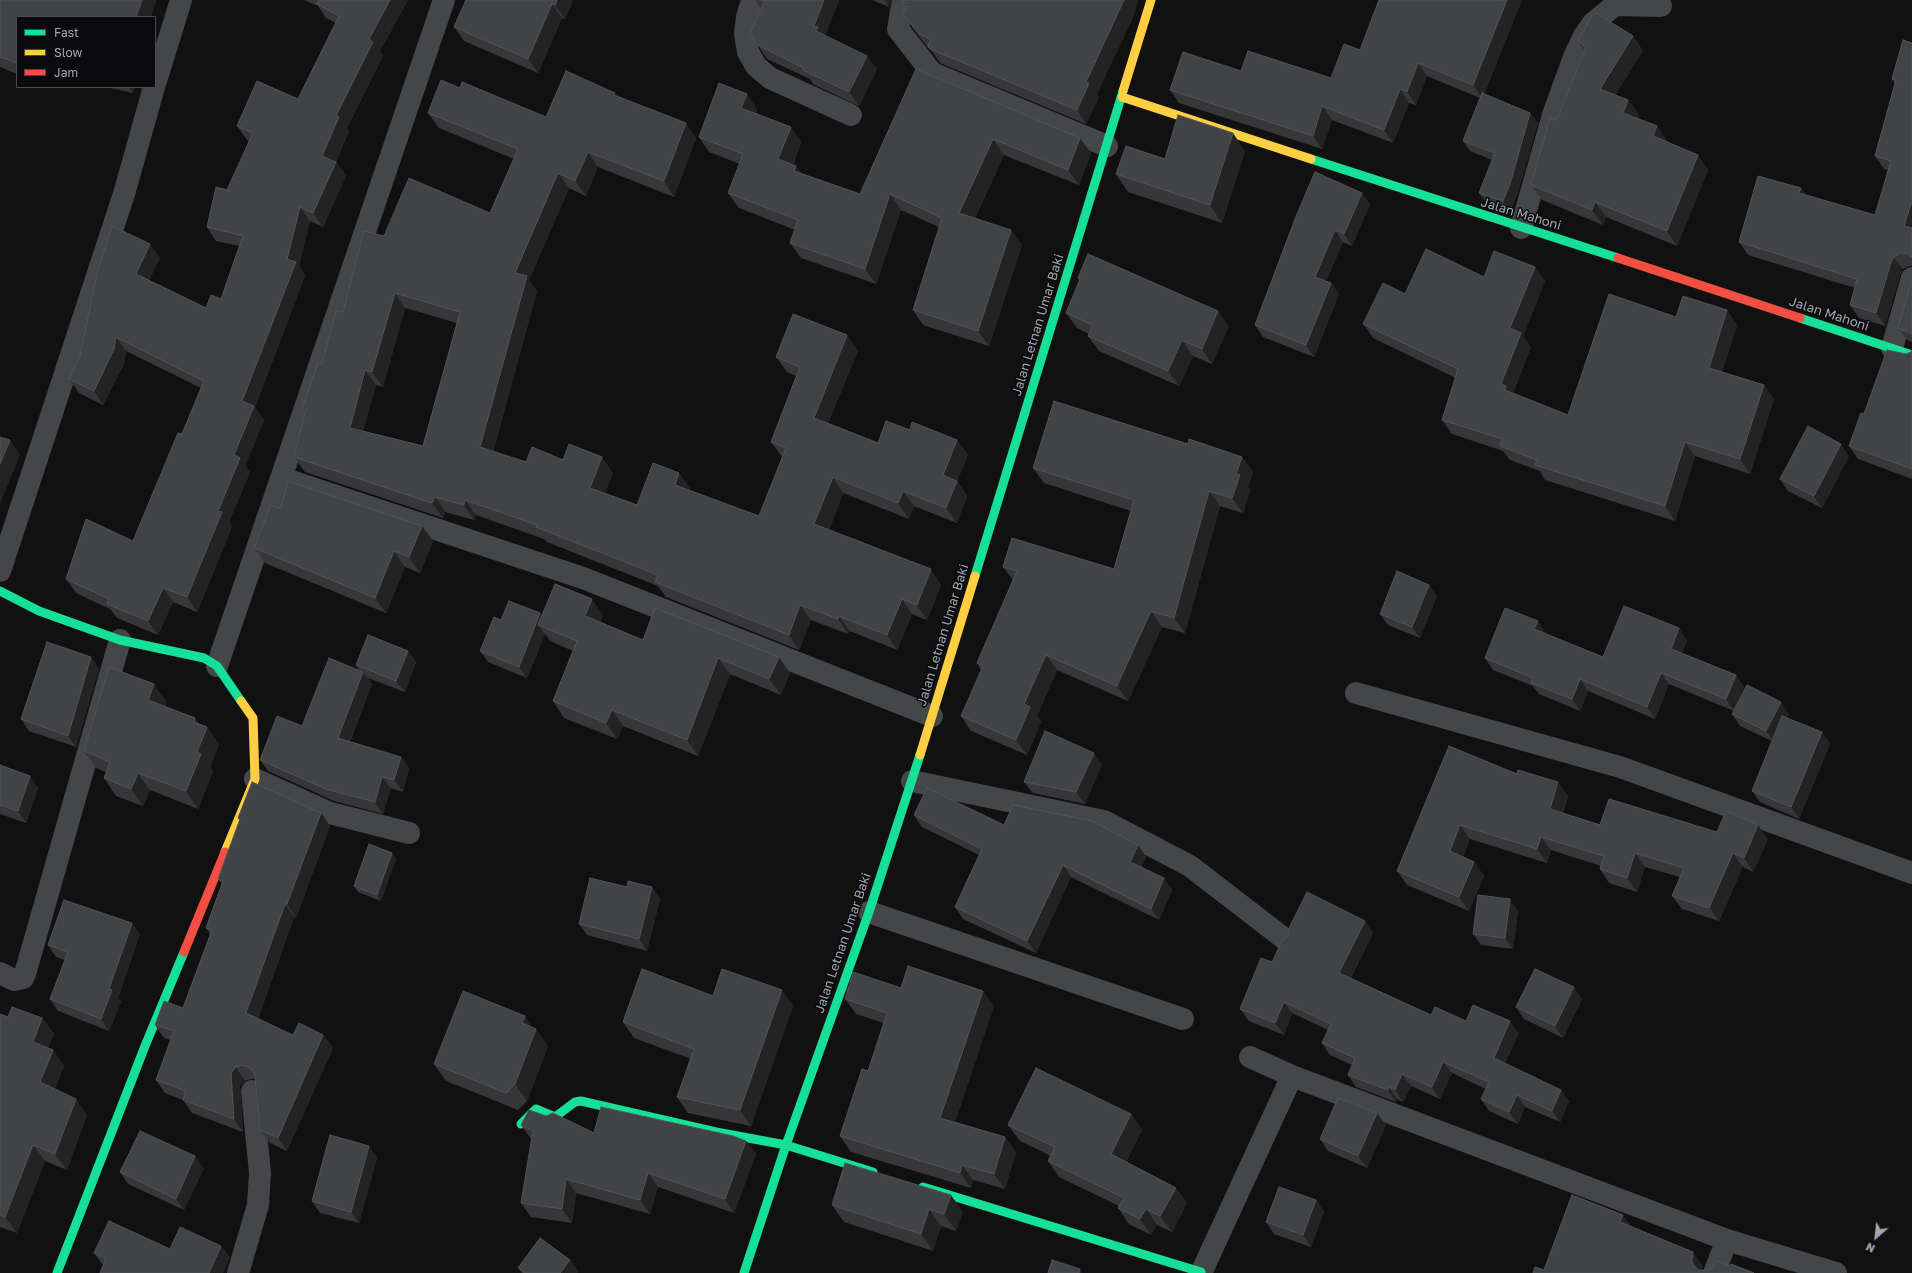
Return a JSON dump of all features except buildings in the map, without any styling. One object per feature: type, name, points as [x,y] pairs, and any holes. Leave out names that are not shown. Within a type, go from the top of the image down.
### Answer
[{"type":"street","points":[[156,81],[181,0]]},
{"type":"street","points":[[217,666],[444,0]]},
{"type":"street","points":[[752,0],[747,17],[745,34],[748,52],[756,66],[770,78],[851,115]]},
{"type":"street","points":[[903,0],[898,29],[932,74],[1107,146]]},
{"type":"street","name":"Jalan Letnan Umar Baki","points":[[744,1273],[786,1145],[869,912],[912,781],[1151,0]]},
{"type":"street","points":[[1521,228],[1553,115],[1574,57],[1584,36],[1594,23],[1615,5],[1661,6]]},
{"type":"street","points":[[0,571],[124,194],[154,88]]},
{"type":"street","name":"Jalan Mahoni","points":[[1122,97],[1521,228],[1585,247],[1902,352]]},
{"type":"street","points":[[1902,352],[1912,278]]},
{"type":"street","points":[[282,478],[583,578],[932,716]]},
{"type":"street","points":[[0,591],[39,611],[120,640],[204,658],[217,666],[253,718],[255,779],[145,1046],[57,1273]]},
{"type":"street","points":[[0,973],[14,980],[23,978],[25,974],[120,640]]},
{"type":"street","points":[[1356,693],[1620,767],[1912,873]]},
{"type":"street","points":[[255,779],[330,813],[410,833]]},
{"type":"street","points":[[912,781],[1104,821],[1190,866],[1286,940]]},
{"type":"street","points":[[869,912],[1183,1019]]},
{"type":"street","points":[[1250,1057],[1292,1076],[1727,1240],[1836,1273]]},
{"type":"street","points":[[911,1183],[1201,1273],[1292,1076]]},
{"type":"street","points":[[238,1273],[250,1233],[258,1197],[260,1173],[252,1092]]},
{"type":"street","points":[[521,1124],[536,1110],[555,1117],[575,1102],[580,1101],[716,1132],[786,1145],[881,1174]]},
{"type":"street","points":[[1714,1273],[1727,1240]]},
{"type":"traffic: fast","points":[[975,576],[1123,91]]},
{"type":"traffic: fast","points":[[1311,159],[1618,258]]},
{"type":"traffic: fast","points":[[1800,318],[1912,355]]},
{"type":"traffic: fast","points":[[0,591],[39,611],[120,640],[204,658],[217,666],[241,701]]},
{"type":"traffic: fast","points":[[744,1273],[786,1145],[869,912],[920,755]]},
{"type":"traffic: fast","points":[[57,1273],[145,1046],[184,952]]},
{"type":"traffic: fast","points":[[521,1124],[536,1109],[555,1117],[575,1102],[581,1101],[716,1132],[786,1145],[873,1172]]},
{"type":"traffic: fast","points":[[923,1187],[1201,1272]]},
{"type":"traffic: slow","points":[[1123,91],[1151,0]]},
{"type":"traffic: slow","points":[[1122,97],[1311,159]]},
{"type":"traffic: slow","points":[[920,755],[975,576]]},
{"type":"traffic: slow","points":[[225,852],[255,779],[253,718],[241,701]]},
{"type":"traffic: jam","points":[[1618,258],[1800,318]]},
{"type":"traffic: jam","points":[[184,952],[225,852]]}]
